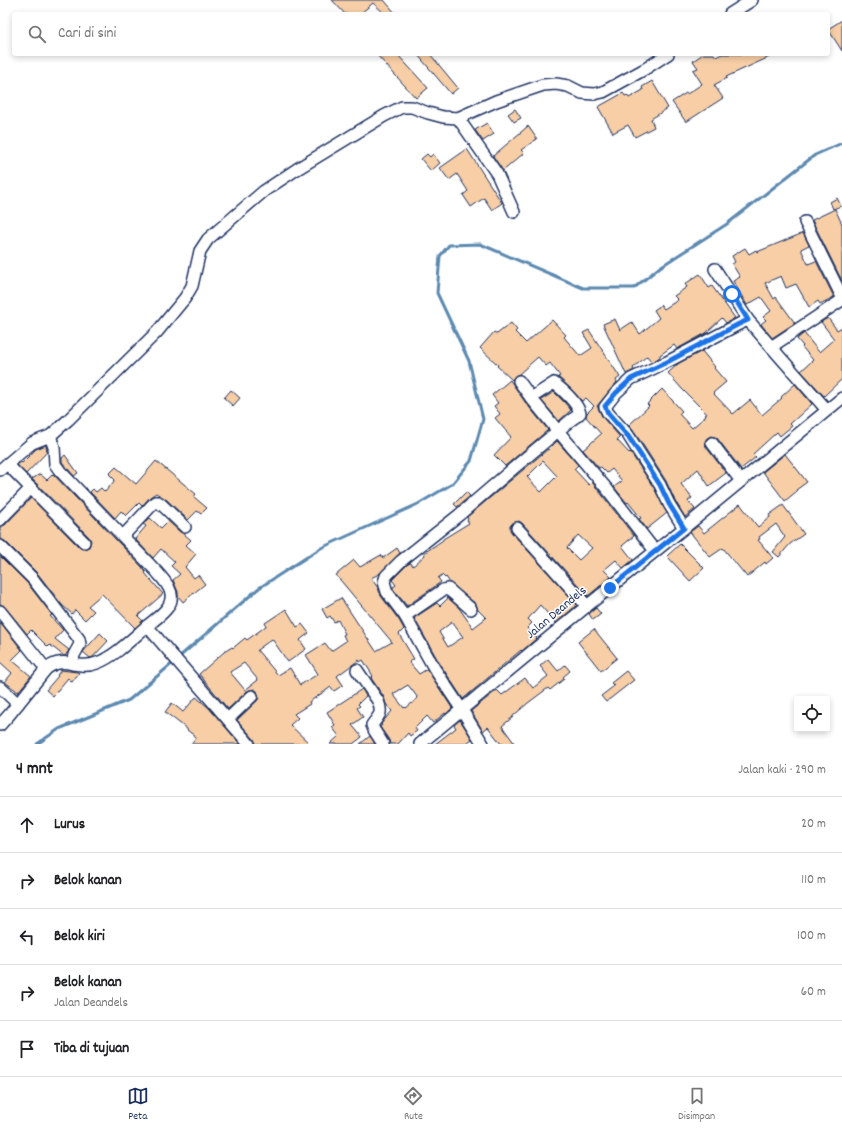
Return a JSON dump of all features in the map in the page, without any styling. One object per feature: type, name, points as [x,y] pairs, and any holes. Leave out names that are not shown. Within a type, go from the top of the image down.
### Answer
[{"type":"street","points":[[733,12],[752,0]]},
{"type":"street","points":[[84,542],[31,488],[3,467],[32,443],[50,436],[157,332],[185,298],[192,286],[200,251],[208,239],[264,191],[296,169],[402,106],[412,107],[443,117],[458,118],[543,85],[556,84],[568,86],[582,93],[594,94],[602,92],[665,56]]},
{"type":"street","points":[[458,118],[497,174],[514,212]]},
{"type":"street","points":[[771,347],[842,299],[805,222]]},
{"type":"street","points":[[715,269],[748,320],[827,410]]},
{"type":"street","points":[[684,528],[669,504],[660,485],[638,451],[628,436],[608,413],[605,406],[631,379],[748,320]]},
{"type":"street","points":[[519,381],[531,398],[607,489],[656,551]]},
{"type":"street","points":[[483,744],[434,668],[405,616],[387,592],[384,582],[386,576],[401,561],[459,515],[580,413],[578,408],[554,383],[531,398]]},
{"type":"street","name":"Jalan Deandels","points":[[420,744],[842,398]]},
{"type":"street","points":[[0,725],[46,669],[52,664],[62,662],[84,666],[100,662],[135,637],[166,610],[172,602],[169,588],[157,572],[60,471],[55,464],[54,447],[50,436]]},
{"type":"street","points":[[712,443],[741,481]]},
{"type":"street","points":[[0,520],[31,488]]},
{"type":"street","points":[[123,536],[155,502],[162,505],[185,527]]},
{"type":"street","points":[[517,528],[587,606]]},
{"type":"street","points":[[0,546],[33,579],[79,640],[80,644],[74,655],[72,664]]},
{"type":"street","points":[[405,616],[443,590],[448,589],[471,609]]},
{"type":"street","points":[[0,611],[46,669]]},
{"type":"street","points":[[147,626],[249,744]]},
{"type":"street","points":[[357,670],[380,706],[380,715],[372,725],[383,744]]},
{"type":"street","points":[[0,687],[18,704]]},
{"type":"street","points":[[228,719],[252,696]]},
{"type":"building","points":[[332,0],[384,0],[394,12],[383,12],[373,3],[362,12],[343,12]]},
{"type":"building","points":[[842,20],[842,51],[830,32],[830,28]]},
{"type":"building","points":[[378,56],[399,56],[428,88],[416,98]]},
{"type":"building","points":[[419,56],[432,56],[458,88],[451,94]]},
{"type":"building","points":[[700,56],[772,56],[726,77],[727,78],[714,85],[723,98],[686,122],[672,102],[702,84],[693,70],[698,68],[693,61]]},
{"type":"building","points":[[652,81],[668,108],[651,119],[654,127],[635,137],[628,125],[613,133],[598,107],[623,93],[629,98],[643,90],[642,87]]},
{"type":"building","points":[[515,109],[521,118],[514,122],[508,114]]},
{"type":"building","points":[[487,123],[494,134],[483,141],[475,130]]},
{"type":"building","points":[[528,126],[537,139],[521,150],[524,153],[503,171],[493,156]]},
{"type":"building","points":[[467,149],[502,203],[492,210],[484,198],[471,207],[463,195],[468,191],[457,174],[449,180],[440,168]]},
{"type":"building","points":[[427,154],[430,157],[433,154],[440,163],[431,171],[421,159]]},
{"type":"building","points":[[837,198],[841,206],[833,209],[830,202]]},
{"type":"building","points":[[835,209],[842,224],[842,281],[812,220]]},
{"type":"building","points":[[803,233],[809,245],[801,249],[808,264],[816,261],[834,297],[820,304],[818,301],[809,307],[796,284],[786,288],[781,276],[765,283],[774,299],[776,297],[795,323],[772,338],[761,324],[766,320],[763,317],[771,311],[761,297],[747,305],[733,281],[740,277],[732,264],[735,262],[732,256],[745,248],[749,254],[756,250],[757,252]]},
{"type":"building","points":[[700,274],[709,288],[712,286],[735,318],[726,323],[722,318],[706,333],[677,349],[674,345],[652,362],[647,356],[633,368],[634,370],[626,374],[603,324],[615,319],[620,330],[632,322],[640,334],[659,318],[654,310],[661,305],[664,309],[678,300],[674,296],[687,287],[685,284]]},
{"type":"building","points":[[828,318],[837,330],[842,327],[842,379],[824,396],[801,371],[813,360],[797,339],[804,333],[819,352],[834,339],[821,322]]},
{"type":"building","points":[[552,320],[566,335],[564,337],[580,356],[592,348],[583,333],[589,330],[620,377],[616,380],[617,382],[597,406],[603,418],[620,437],[617,440],[629,453],[630,452],[654,488],[667,513],[647,529],[639,519],[641,518],[614,487],[622,481],[612,469],[607,473],[601,467],[599,468],[583,450],[601,434],[586,417],[587,413],[594,406],[586,398],[582,401],[558,377],[560,376],[550,363],[546,366],[538,357],[512,380],[480,348],[494,332],[497,334],[511,323],[517,330],[515,332],[526,343]]},
{"type":"building","points":[[702,351],[726,382],[713,393],[733,414],[750,400],[762,415],[782,398],[781,397],[795,384],[812,404],[790,424],[792,426],[780,436],[777,432],[753,454],[756,457],[741,469],[717,438],[712,436],[707,438],[705,441],[706,447],[726,473],[709,486],[698,469],[681,484],[692,498],[688,501],[695,509],[685,517],[675,501],[666,481],[629,425],[649,406],[647,404],[662,389],[682,411],[679,414],[692,428],[706,416],[705,415],[707,414],[668,373],[679,363]]},
{"type":"building","points":[[510,380],[525,402],[548,430],[505,466],[494,455],[511,437],[495,418],[500,414],[494,406],[498,403],[492,395]]},
{"type":"building","points":[[231,390],[240,398],[233,406],[224,398]]},
{"type":"building","points":[[554,392],[571,410],[559,421],[541,400]]},
{"type":"building","points":[[557,441],[578,465],[574,469],[589,485],[592,482],[634,536],[622,546],[633,560],[623,568],[616,560],[604,570],[611,577],[588,596],[522,523],[519,521],[513,523],[510,526],[512,533],[577,605],[556,623],[540,605],[528,619],[532,623],[527,628],[537,638],[463,699],[440,664],[414,618],[437,603],[440,606],[448,598],[459,608],[473,628],[486,618],[478,610],[476,604],[442,575],[438,578],[441,582],[407,606],[393,589],[396,585],[392,580],[408,564],[411,563],[413,566],[425,555],[424,553],[469,523],[467,517]],"holes":[[[543,461],[557,476],[541,492],[527,477]],[[578,535],[592,548],[579,560],[567,548]],[[452,622],[463,637],[448,647],[439,632]]]},
{"type":"building","points":[[46,445],[47,452],[26,474],[17,465],[21,462],[22,463],[36,449]]},
{"type":"building","points":[[785,454],[807,482],[785,501],[763,472]]},
{"type":"building","points":[[65,455],[78,473],[74,476],[62,462],[62,458]]},
{"type":"building","points":[[156,461],[196,494],[194,497],[207,508],[201,514],[197,511],[188,520],[167,500],[156,493],[142,506],[139,503],[126,516],[121,511],[115,518],[90,492],[93,489],[96,492],[101,488],[105,492],[115,480],[109,474],[116,467],[136,484]]},
{"type":"building","points":[[40,474],[47,480],[53,474],[143,568],[146,572],[145,573],[163,594],[138,616],[143,621],[135,628],[102,594],[88,606],[94,611],[85,620],[75,610],[72,614],[62,605],[38,574],[5,541],[0,539],[0,527],[5,525],[31,498],[79,547],[85,549],[89,547],[91,541],[89,537],[32,479]]},
{"type":"building","points":[[466,492],[470,496],[457,507],[454,504]]},
{"type":"building","points":[[740,504],[758,527],[770,517],[769,515],[783,505],[804,534],[790,544],[779,557],[773,552],[785,537],[776,524],[759,537],[760,539],[758,540],[773,558],[766,564],[765,562],[747,577],[723,548],[710,557],[690,532],[698,526],[704,533]]},
{"type":"building","points":[[150,518],[161,528],[168,521],[191,540],[186,545],[196,554],[185,567],[194,578],[198,575],[205,584],[183,602],[178,596],[173,580],[180,574],[171,566],[175,562],[161,549],[153,558],[135,539],[146,526],[143,524]]},
{"type":"building","points":[[680,544],[704,568],[690,581],[667,556]]},
{"type":"building","points":[[397,548],[400,553],[379,574],[371,578],[378,588],[381,596],[404,629],[399,634],[414,659],[409,662],[419,674],[427,669],[452,708],[433,723],[427,716],[415,728],[417,731],[410,736],[408,733],[398,744],[390,744],[380,727],[392,711],[386,704],[384,697],[371,678],[373,676],[363,660],[360,662],[359,660],[337,676],[343,685],[334,691],[331,687],[309,702],[310,704],[294,714],[298,718],[290,725],[310,744],[256,744],[254,739],[237,720],[257,701],[259,698],[257,691],[254,689],[247,691],[228,709],[199,674],[224,652],[232,647],[233,648],[245,638],[247,640],[266,626],[265,623],[286,609],[297,627],[302,624],[309,633],[300,640],[306,649],[288,662],[272,639],[257,650],[278,675],[290,668],[300,685],[318,674],[306,655],[325,643],[331,651],[346,641],[343,635],[345,634],[338,620],[334,622],[330,616],[327,618],[322,609],[341,598],[376,651],[392,642],[336,575],[354,560],[360,567],[381,555],[383,558]],"holes":[[[244,663],[258,680],[245,690],[230,672]],[[408,685],[418,698],[404,708],[393,694]]]},
{"type":"building","points":[[0,556],[28,584],[52,615],[50,616],[63,630],[55,639],[69,650],[65,656],[50,645],[48,647],[31,630],[27,634],[5,607],[0,604]]},
{"type":"building","points":[[596,608],[601,614],[593,620],[589,614]]},
{"type":"building","points":[[1,623],[22,650],[12,660],[31,676],[18,692],[5,682],[12,673],[0,662]]},
{"type":"building","points":[[594,629],[617,658],[601,671],[578,642]]},
{"type":"building","points":[[100,633],[108,641],[93,657],[90,658],[83,652]]},
{"type":"building","points":[[548,659],[558,671],[565,665],[570,671],[563,677],[564,679],[550,690],[548,688],[528,703],[502,726],[515,744],[501,744],[488,727],[483,731],[471,711],[497,690],[502,695],[525,678],[533,688],[548,676],[540,666]]},
{"type":"building","points":[[61,670],[79,673],[72,682],[68,678],[53,696],[46,690]]},
{"type":"building","points":[[626,671],[634,680],[606,702],[601,696],[614,686],[611,683]]},
{"type":"building","points":[[362,689],[366,696],[358,704],[360,706],[357,708],[363,717],[352,725],[362,737],[353,744],[330,744],[339,736],[332,727],[335,725],[327,712]]},
{"type":"building","points":[[196,697],[209,708],[240,744],[191,744],[196,737],[165,712],[172,703],[183,712]]},
{"type":"building","points":[[460,720],[472,739],[465,744],[435,744],[456,728],[454,725]]},
{"type":"building","points":[[370,736],[375,744],[360,744]]},
{"type":"waterway","points":[[178,658],[259,588],[321,548],[418,504],[452,484],[471,461],[483,419],[469,361],[437,293],[440,256],[449,245],[480,244],[583,288],[634,288],[660,267],[727,224],[815,155],[842,143]]},
{"type":"waterway","points":[[37,744],[59,729],[129,700],[174,662]]},
{"type":"route","points":[[610,588],[684,528],[669,504],[660,485],[638,451],[628,436],[608,413],[605,406],[631,379],[748,320],[732,294]]}]
